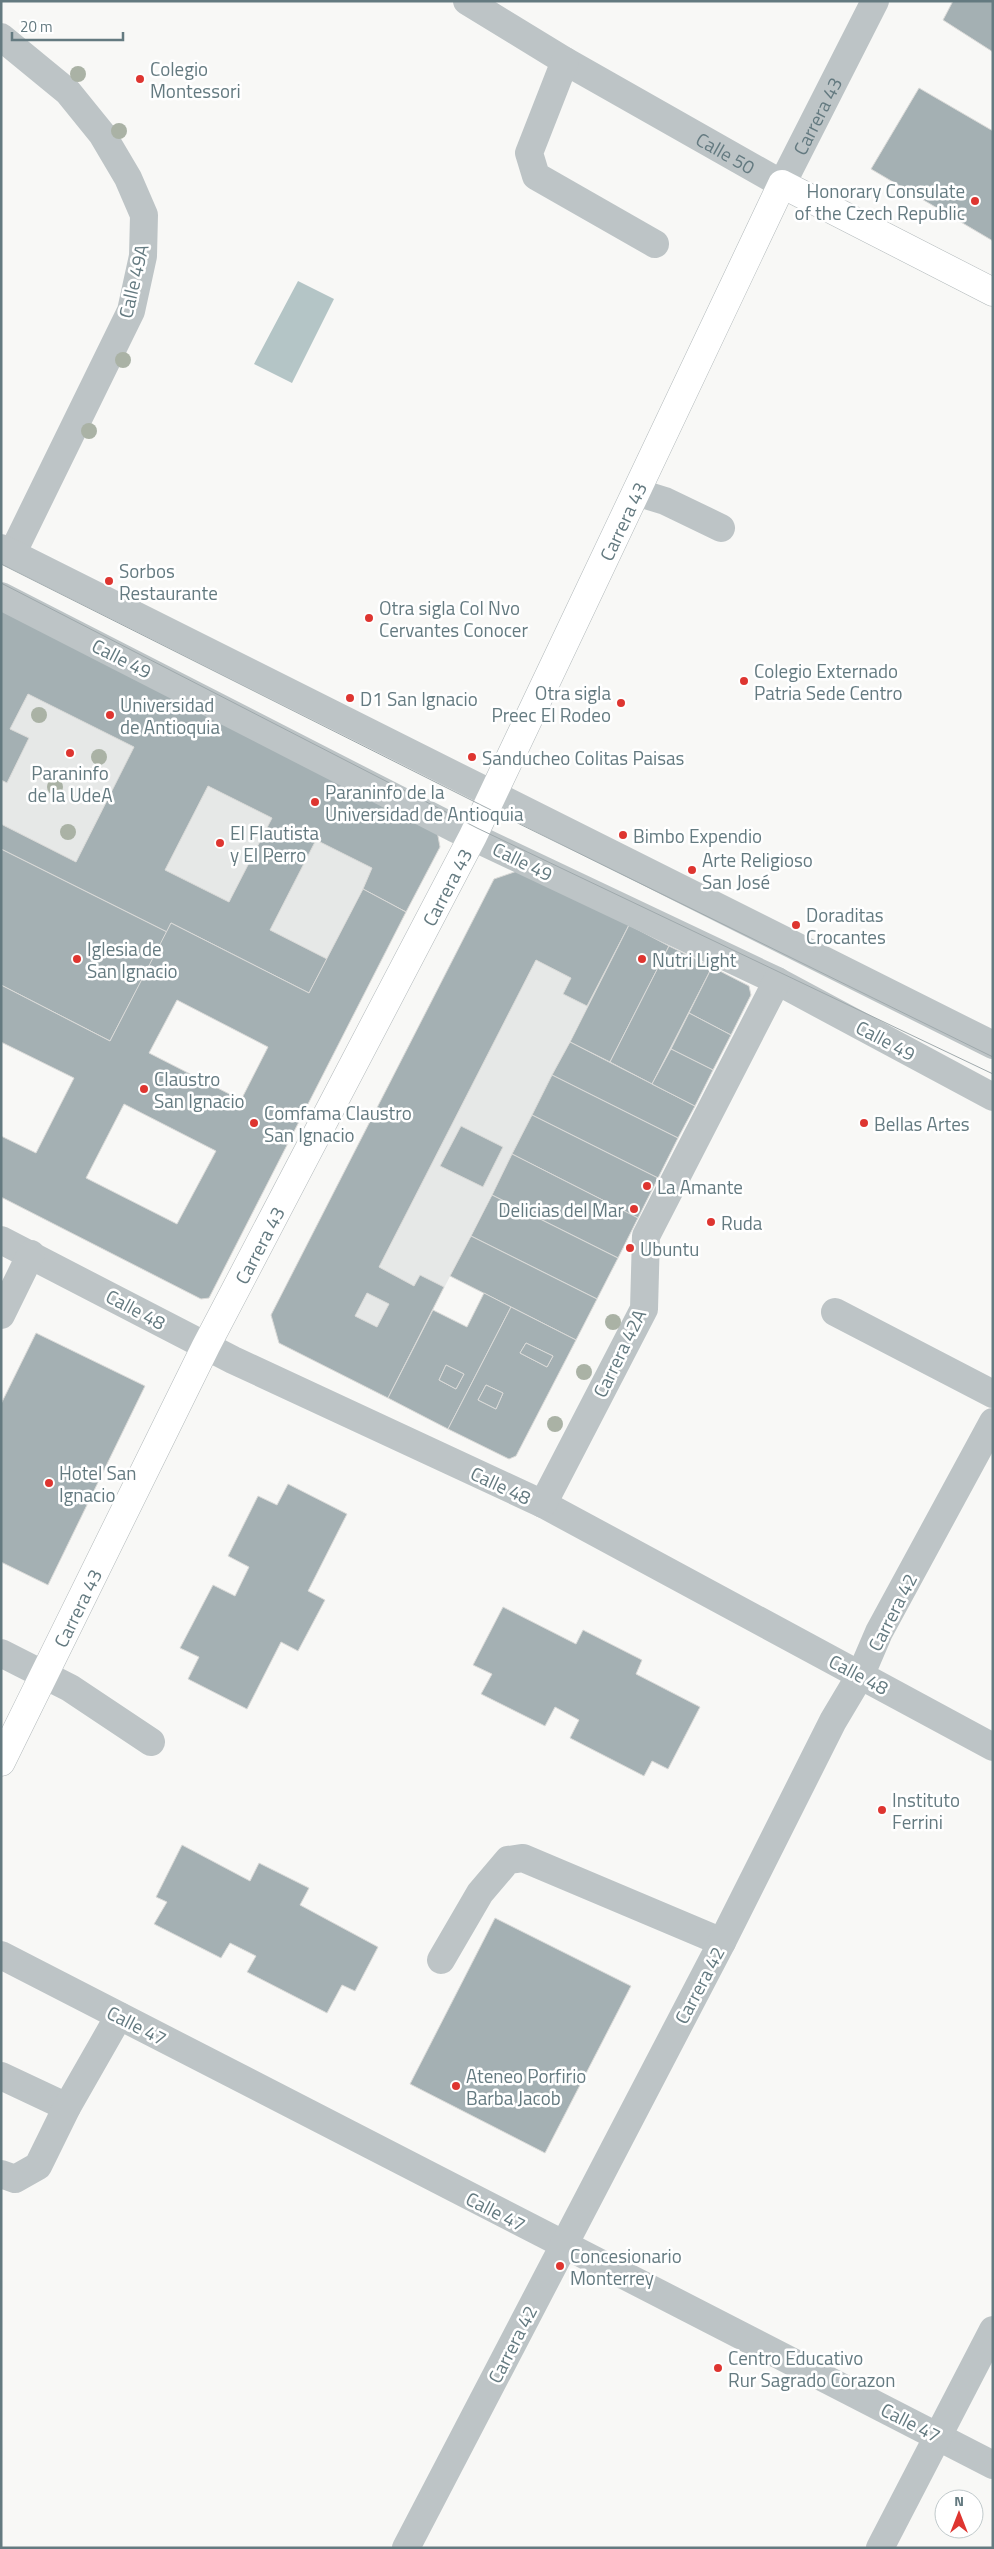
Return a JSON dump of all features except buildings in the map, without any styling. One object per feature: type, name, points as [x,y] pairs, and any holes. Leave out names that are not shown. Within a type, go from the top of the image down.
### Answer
[{"type":"main road","name":"Calle 50","points":[[782,184],[993,292]]},
{"type":"main road","name":"Carrera 43","points":[[1,1762],[206,1346],[473,836],[782,184]]},
{"type":"street","name":"Calle 50","points":[[467,1],[565,61],[782,184]]},
{"type":"street","name":"Carrera 43","points":[[782,184],[876,1]]},
{"type":"street","name":"Calle 49A","points":[[1,38],[68,92],[91,120],[102,134],[128,178],[144,215],[143,256],[131,311],[6,551]]},
{"type":"street","points":[[565,61],[529,153],[536,176],[655,244]]},
{"type":"street","points":[[636,492],[665,501],[721,528]]},
{"type":"street","points":[[6,551],[993,1045]]},
{"type":"street","name":"Calle 49","points":[[1,596],[473,836],[776,982],[993,1098]]},
{"type":"street","name":"Carrera 42A","points":[[543,1504],[644,1309],[646,1236],[776,982]]},
{"type":"street","name":"Calle 48","points":[[1,1240],[206,1346],[543,1504],[861,1674],[993,1747]]},
{"type":"street","points":[[1,1315],[31,1254]]},
{"type":"street","points":[[835,1312],[993,1394]]},
{"type":"street","name":"Carrera 42","points":[[406,2548],[722,1942],[833,1721],[861,1674],[879,1632],[993,1422]]},
{"type":"street","points":[[1,1654],[78,1693],[151,1742]]},
{"type":"street","points":[[441,1960],[480,1893],[508,1860],[523,1858],[722,1942]]},
{"type":"street","name":"Calle 47","points":[[1,1955],[563,2246],[993,2464]]},
{"type":"street","points":[[1,2174],[15,2179],[38,2166],[67,2106],[118,2016]]},
{"type":"street","points":[[1,2076],[67,2106]]},
{"type":"street","points":[[880,2548],[993,2330]]},
{"type":"shaded area","points":[[298,281],[334,299],[292,383],[254,364]]},
{"type":"shaded area","name":"Universidad de Antioquia","points":[[1,605],[436,825],[440,847],[406,912],[362,890],[309,993],[1,849]]},
{"type":"shaded area","points":[[520,870],[629,925],[388,1398],[279,1343],[271,1315],[494,879]]},
{"type":"tram line","points":[[1,564],[487,808],[993,1057]]},
{"type":"tram line","points":[[1,583],[477,828],[993,1074]]},
{"type":"place","name":"Colegio Montessori","points":[[140,79]]},
{"type":"place","name":"Honorary Consulate of the Czech Republic","points":[[975,201]]},
{"type":"place","name":"Sorbos Restaurante","points":[[109,581]]},
{"type":"place","name":"Otra sigla Col Nvo Cervantes Conocer","points":[[369,618]]},
{"type":"place","name":"Colegio Externado Patria Sede Centro","points":[[744,681]]},
{"type":"place","name":"D1 San Ignacio","points":[[350,698]]},
{"type":"place","name":"Otra sigla Preec El Rodeo","points":[[621,703]]},
{"type":"place","name":"Universidad de Antioquia","points":[[110,715]]},
{"type":"place","name":"Paraninfo de la UdeA","points":[[70,753]]},
{"type":"place","name":"Sanducheo Colitas Paisas","points":[[472,757]]},
{"type":"place","name":"Paraninfo de la Universidad de Antioquia","points":[[315,802]]},
{"type":"place","name":"Bimbo Expendio","points":[[623,835]]},
{"type":"place","name":"El Flautista y El Perro","points":[[220,843]]},
{"type":"place","name":"Arte Religioso San José","points":[[692,870]]},
{"type":"place","name":"Doraditas Crocantes","points":[[796,925]]},
{"type":"place","name":"Iglesia de San Ignacio","points":[[77,959]]},
{"type":"place","name":"Nutri Light","points":[[642,959]]},
{"type":"place","name":"Claustro San Ignacio","points":[[144,1089]]},
{"type":"place","name":"Comfama Claustro San Ignacio","points":[[254,1123]]},
{"type":"place","name":"Bellas Artes","points":[[864,1123]]},
{"type":"place","name":"La Amante","points":[[647,1186]]},
{"type":"place","name":"Delicias del Mar","points":[[634,1209]]},
{"type":"place","name":"Ruda","points":[[711,1222]]},
{"type":"place","name":"Ubuntu","points":[[630,1248]]},
{"type":"place","name":"Hotel San Ignacio","points":[[49,1483]]},
{"type":"place","name":"Instituto Ferrini","points":[[882,1810]]},
{"type":"place","name":"Ateneo Porfirio Barba Jacob","points":[[456,2086]]},
{"type":"place","name":"Concesionario Monterrey","points":[[560,2266]]},
{"type":"place","name":"Centro Educativo Rur Sagrado Corazon","points":[[718,2368]]}]
